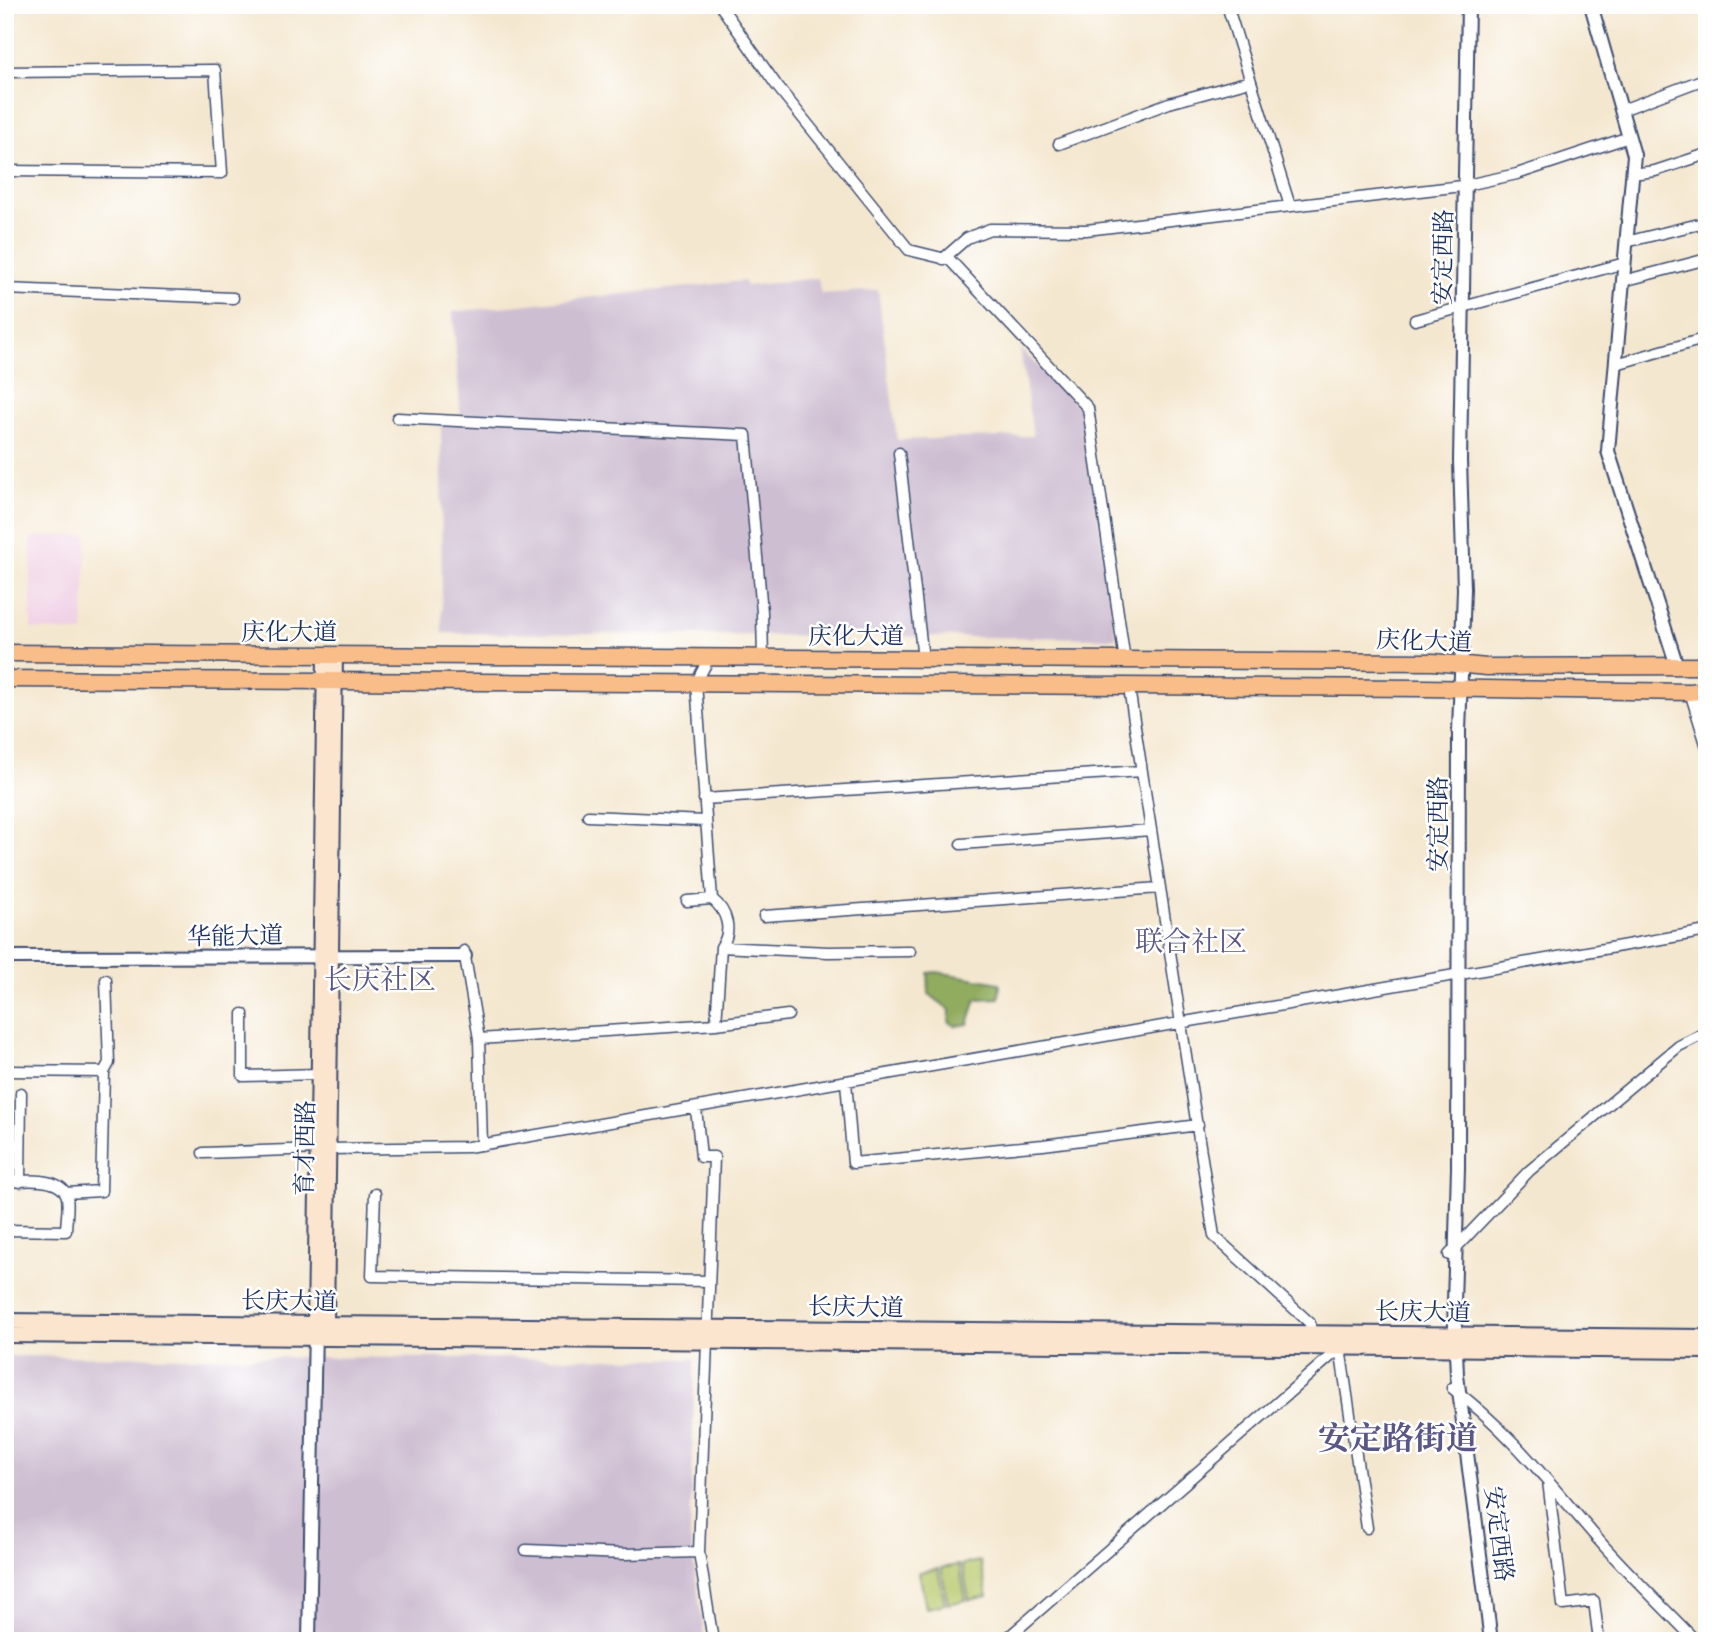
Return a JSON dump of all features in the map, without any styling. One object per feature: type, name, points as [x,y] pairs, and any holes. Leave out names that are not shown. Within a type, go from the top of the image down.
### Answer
[{"type":"highway","name":"庆化大道","points":[[5,653],[1707,666]]},
{"type":"highway","name":"庆化大道","points":[[5,679],[1690,692],[1707,690]]},
{"type":"main road","name":"育才西路","points":[[320,1331],[330,655]]},
{"type":"main road","name":"育才西路","points":[[323,1149],[319,1074],[325,953]]},
{"type":"main road","name":"长庆大道","points":[[5,1321],[320,1331],[706,1335],[1340,1348],[1452,1342],[1707,1337]]},
{"type":"main road","name":"长庆大道","points":[[5,1335],[320,1331]]},
{"type":"main road","name":"长庆大道","points":[[706,1335],[1310,1334],[1707,1351]]},
{"type":"street","points":[[719,5],[777,86],[909,250],[950,260],[1088,408],[1125,662]]},
{"type":"street","points":[[1227,5],[1290,206]]},
{"type":"street","name":"安定西路","points":[[1462,5],[1460,308],[1454,461],[1458,664],[1452,1342],[1455,1391],[1485,1641]]},
{"type":"street","name":"安定西路","points":[[1462,186],[1468,5]]},
{"type":"street","points":[[1591,5],[1634,155],[1608,451],[1677,666]]},
{"type":"street","points":[[5,72],[215,70],[222,173],[5,171]]},
{"type":"street","points":[[1622,110],[1707,78]]},
{"type":"street","points":[[1059,144],[1168,103],[1250,81]]},
{"type":"street","points":[[943,259],[967,238],[990,229],[1086,230],[1462,186],[1517,174],[1629,137]]},
{"type":"street","points":[[1632,174],[1655,172],[1707,154]]},
{"type":"street","points":[[1626,242],[1707,222]]},
{"type":"street","points":[[1623,281],[1707,259]]},
{"type":"street","points":[[1415,320],[1625,263]]},
{"type":"street","points":[[5,289],[233,298]]},
{"type":"street","points":[[1616,364],[1707,338]]},
{"type":"street","points":[[397,418],[746,435],[763,659]]},
{"type":"street","points":[[899,453],[923,659]]},
{"type":"street","points":[[709,658],[696,683],[712,899],[726,918],[726,939],[721,947],[716,1024]]},
{"type":"street","points":[[1129,688],[1214,1236],[1310,1323],[1310,1334]]},
{"type":"street","points":[[1690,692],[1707,747]]},
{"type":"street","points":[[704,799],[1142,771]]},
{"type":"street","points":[[588,816],[705,821]]},
{"type":"street","points":[[961,844],[1151,830]]},
{"type":"street","points":[[764,916],[1160,888]]},
{"type":"street","points":[[687,901],[712,899]]},
{"type":"street","points":[[203,1153],[482,1145],[1183,1025],[1707,931]]},
{"type":"street","points":[[721,947],[828,952],[909,951]]},
{"type":"street","name":"华能大道","points":[[5,952],[465,953]]},
{"type":"street","name":"华能大道","points":[[5,957],[325,953]]},
{"type":"street","points":[[465,953],[479,1039],[482,1145]]},
{"type":"street","points":[[5,1183],[53,1183],[66,1193],[101,1191],[104,1072],[109,1063],[106,980]]},
{"type":"street","points":[[243,1014],[243,1076],[319,1074]]},
{"type":"street","points":[[479,1039],[716,1024],[788,1015]]},
{"type":"street","points":[[1452,1251],[1529,1171],[1679,1046],[1707,1032]]},
{"type":"street","points":[[5,1071],[104,1072]]},
{"type":"street","points":[[846,1083],[853,1163],[1043,1146],[1198,1125]]},
{"type":"street","points":[[20,1182],[21,1093]]},
{"type":"street","points":[[696,1108],[701,1157],[714,1157],[699,1552],[713,1641]]},
{"type":"street","points":[[5,1230],[66,1231],[66,1193]]},
{"type":"street","points":[[375,1194],[372,1276],[708,1281]]},
{"type":"street","name":"育才西路","points":[[310,1641],[320,1331]]},
{"type":"street","name":"育才西路","points":[[317,1641],[320,1331]]},
{"type":"street","points":[[1340,1348],[1367,1528]]},
{"type":"street","points":[[1004,1641],[1340,1348]]},
{"type":"street","points":[[1455,1391],[1482,1410],[1548,1479],[1604,1546],[1696,1641]]},
{"type":"street","name":"安定西路","points":[[1455,1391],[1491,1641]]},
{"type":"street","points":[[1548,1479],[1563,1605],[1594,1601],[1599,1641]]},
{"type":"street","points":[[526,1550],[624,1554],[699,1552]]},
{"type":"shaded area","points":[[818,278],[821,294],[878,290],[897,440],[1033,436],[1020,348],[1083,412],[1116,638],[442,633],[441,421],[461,423],[453,312],[744,281],[746,286]]},
{"type":"shaded area","points":[[87,535],[83,633],[31,629],[31,537]]},
{"type":"shaded area","points":[[5,1356],[695,1359],[690,1538],[705,1641],[5,1641]]},
{"type":"green space","points":[[937,972],[1000,983],[999,998],[976,999],[968,1024],[956,1026],[949,1022],[950,1010],[929,994],[928,973]]},
{"type":"green space","points":[[980,1561],[988,1596],[969,1600],[962,1565]]},
{"type":"green space","points":[[959,1565],[966,1600],[948,1604],[941,1568]]},
{"type":"green space","points":[[938,1569],[945,1604],[926,1608],[919,1572]]},
{"type":"district","name":"联合社区","points":[[1191,941]]},
{"type":"district","name":"长庆社区","points":[[380,979]]},
{"type":"district","name":"安定路街道","points":[[1398,1438]]}]
